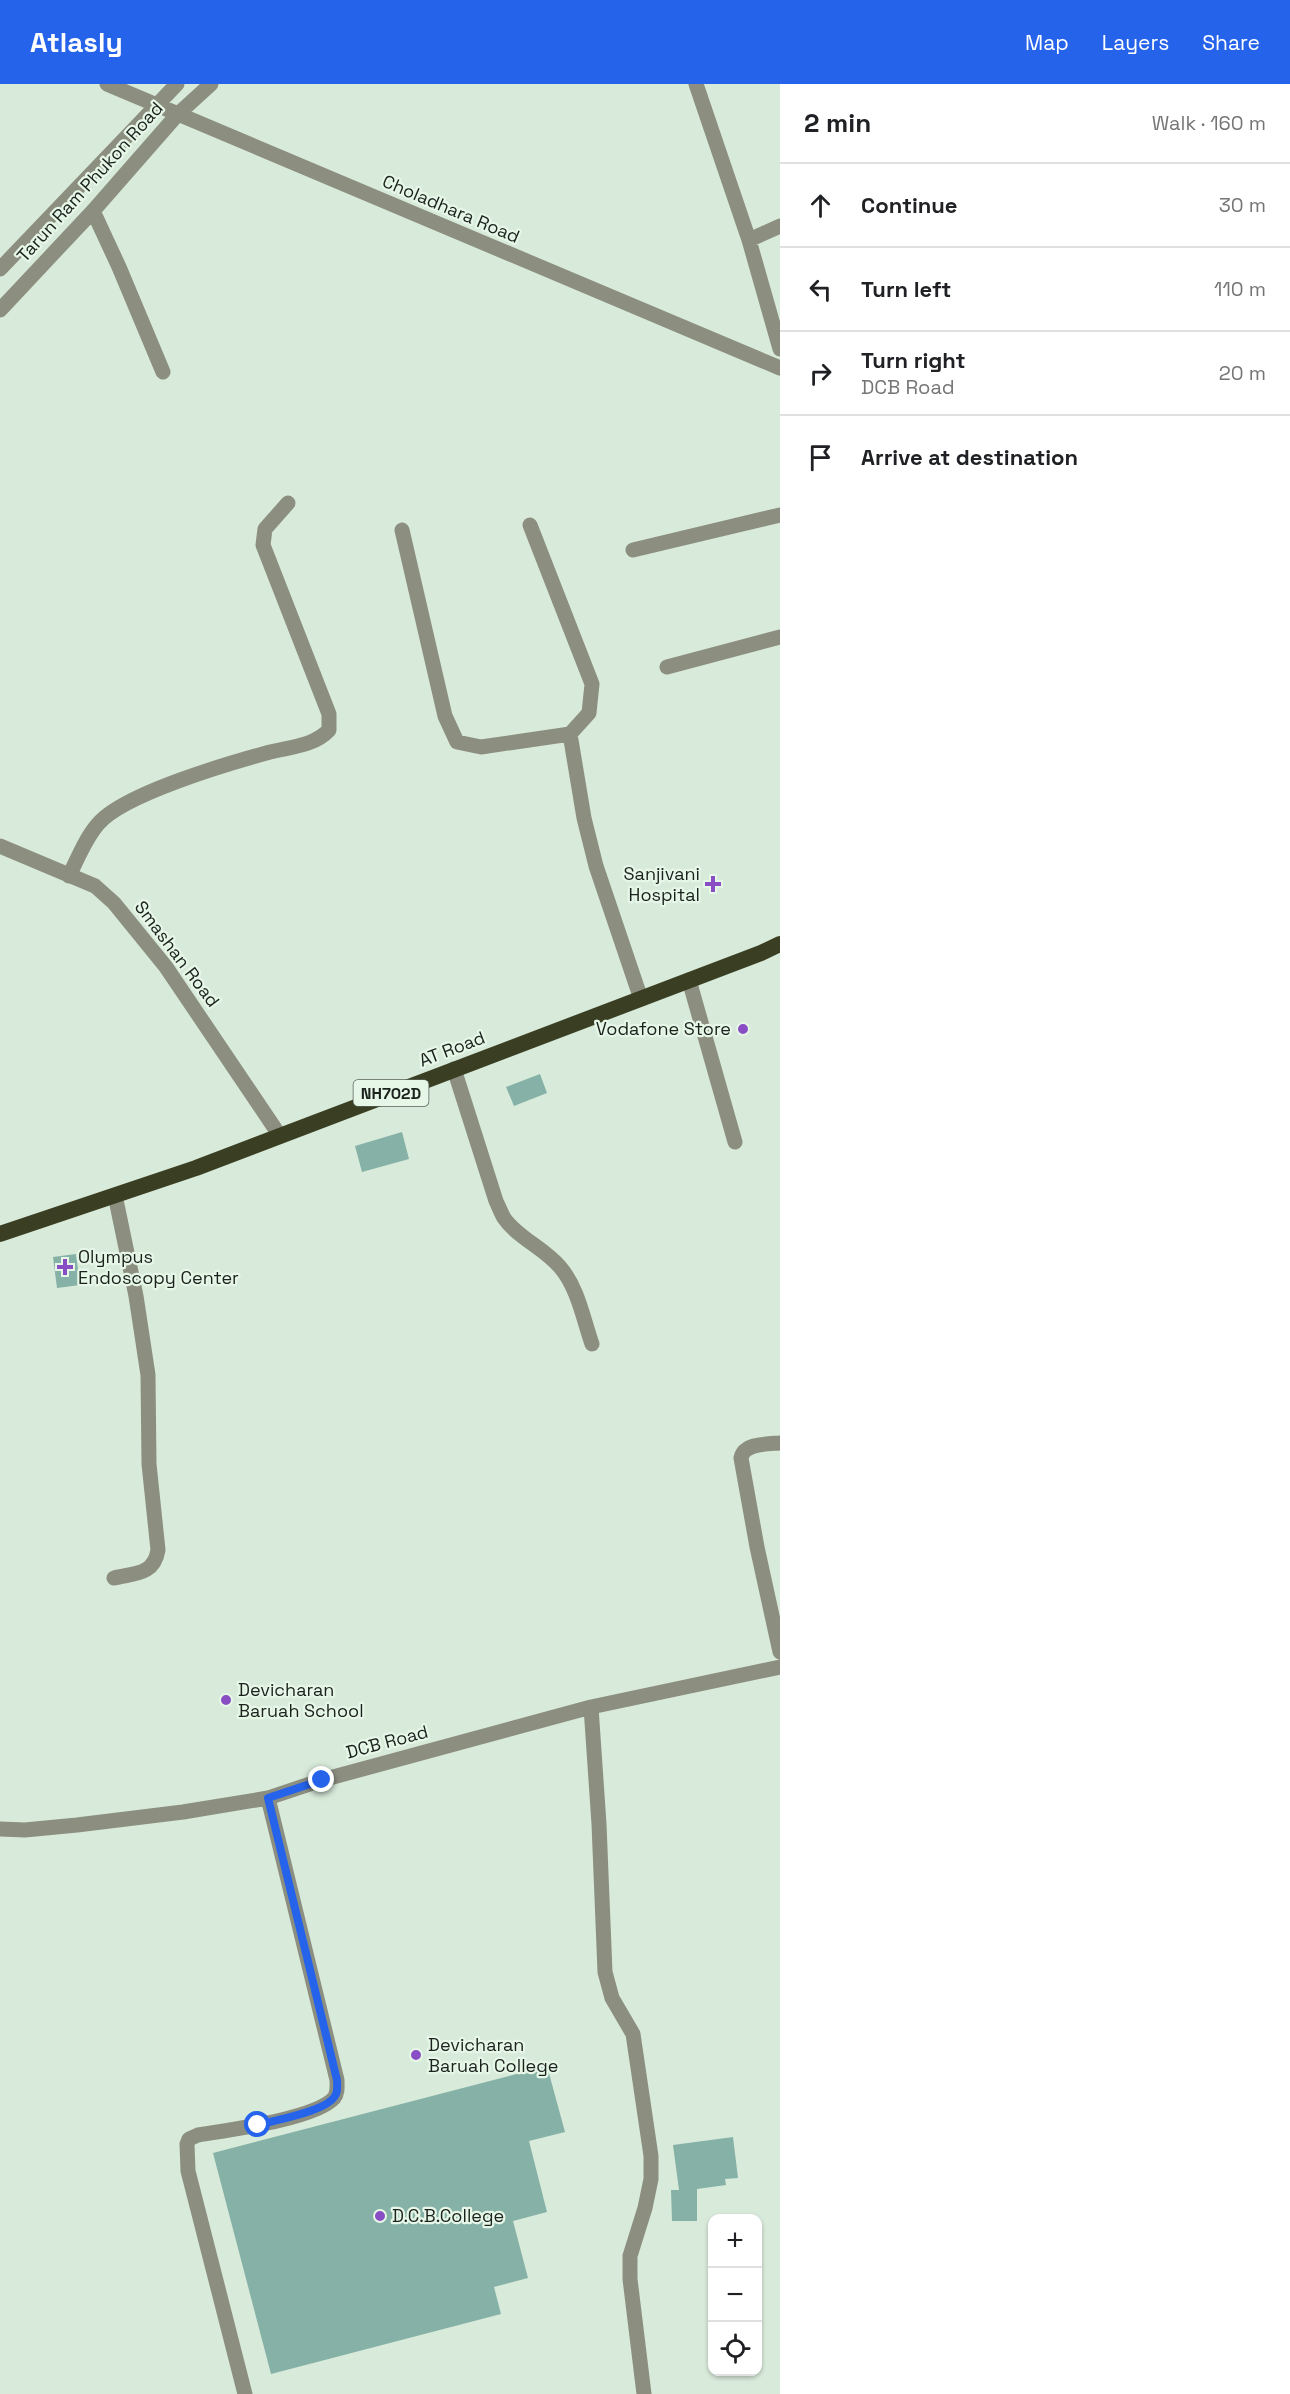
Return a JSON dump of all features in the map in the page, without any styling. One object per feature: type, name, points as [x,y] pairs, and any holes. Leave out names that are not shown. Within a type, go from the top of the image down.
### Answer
[{"type":"highway","name":"AT Road","points":[[0,1234],[196,1168],[780,944]]},
{"type":"street","name":"Choladhara Road","points":[[107,84],[780,368]]},
{"type":"street","name":"Tarun Ram Phukon Road","points":[[0,269],[177,84]]},
{"type":"street","name":"Tarun Ram Phukon Road","points":[[0,309],[93,211],[177,115],[211,84]]},
{"type":"street","points":[[696,84],[748,240],[780,349]]},
{"type":"street","points":[[93,211],[163,372]]},
{"type":"street","points":[[748,240],[780,226]]},
{"type":"street","points":[[69,876],[90,835],[100,821],[126,805],[150,792],[186,779],[262,754],[308,743],[329,730],[329,714],[263,545],[265,529],[288,503]]},
{"type":"street","points":[[633,550],[780,515]]},
{"type":"street","points":[[402,530],[445,716],[457,742],[481,747],[570,734],[589,713],[591,684],[530,525]]},
{"type":"street","points":[[668,667],[780,637]]},
{"type":"street","points":[[570,734],[584,818],[596,866],[641,999]]},
{"type":"street","name":"Smashan Road","points":[[0,846],[95,886],[114,903],[166,967],[280,1136]]},
{"type":"street","points":[[689,980],[735,1142]]},
{"type":"street","points":[[454,1069],[496,1201],[504,1218],[562,1268],[575,1292],[591,1344]]},
{"type":"street","points":[[114,1578],[148,1570],[156,1561],[158,1550],[149,1464],[148,1375],[136,1296],[115,1196]]},
{"type":"street","points":[[780,1443],[748,1447],[743,1451],[741,1458],[757,1547],[780,1652]]},
{"type":"street","name":"DCB Road","points":[[0,1828],[25,1830],[67,1826],[183,1812],[268,1798],[333,1777],[591,1707],[780,1667]]},
{"type":"street","points":[[591,1707],[599,1824],[604,1972],[612,1998],[633,2034],[651,2156],[651,2179],[645,2208],[630,2256],[630,2279],[644,2394]]},
{"type":"street","points":[[245,2394],[189,2171],[187,2144],[189,2139],[198,2135],[258,2125],[320,2108],[333,2099],[337,2093],[337,2080],[268,1798]]},
{"type":"building","points":[[540,1074],[547,1093],[514,1106],[506,1087]]},
{"type":"building","points":[[402,1132],[409,1159],[362,1172],[355,1146]]},
{"type":"building","points":[[76,1254],[80,1285],[57,1288],[53,1257]]},
{"type":"building","name":"D.C.B.College","points":[[547,2066],[565,2132],[529,2141],[547,2212],[513,2221],[528,2278],[494,2287],[501,2314],[271,2374],[213,2153]]},
{"type":"building","points":[[733,2137],[738,2178],[725,2179],[726,2185],[697,2189],[697,2221],[672,2221],[671,2190],[679,2190],[673,2145]]},
{"type":"place","name":"Sanjivani Hospital","points":[[713,884]]},
{"type":"place","name":"Vodafone Store","points":[[743,1029]]},
{"type":"place","name":"Olympus Endoscopy Center","points":[[65,1267]]},
{"type":"place","name":"Devicharan Baruah School","points":[[226,1700]]},
{"type":"place","name":"Devicharan Baruah College","points":[[416,2055]]},
{"type":"place","name":"D.C.B.College","points":[[380,2216]]},
{"type":"route","points":[[258,2125],[320,2108],[333,2099],[337,2093],[337,2080],[268,1798],[322,1780]]}]
